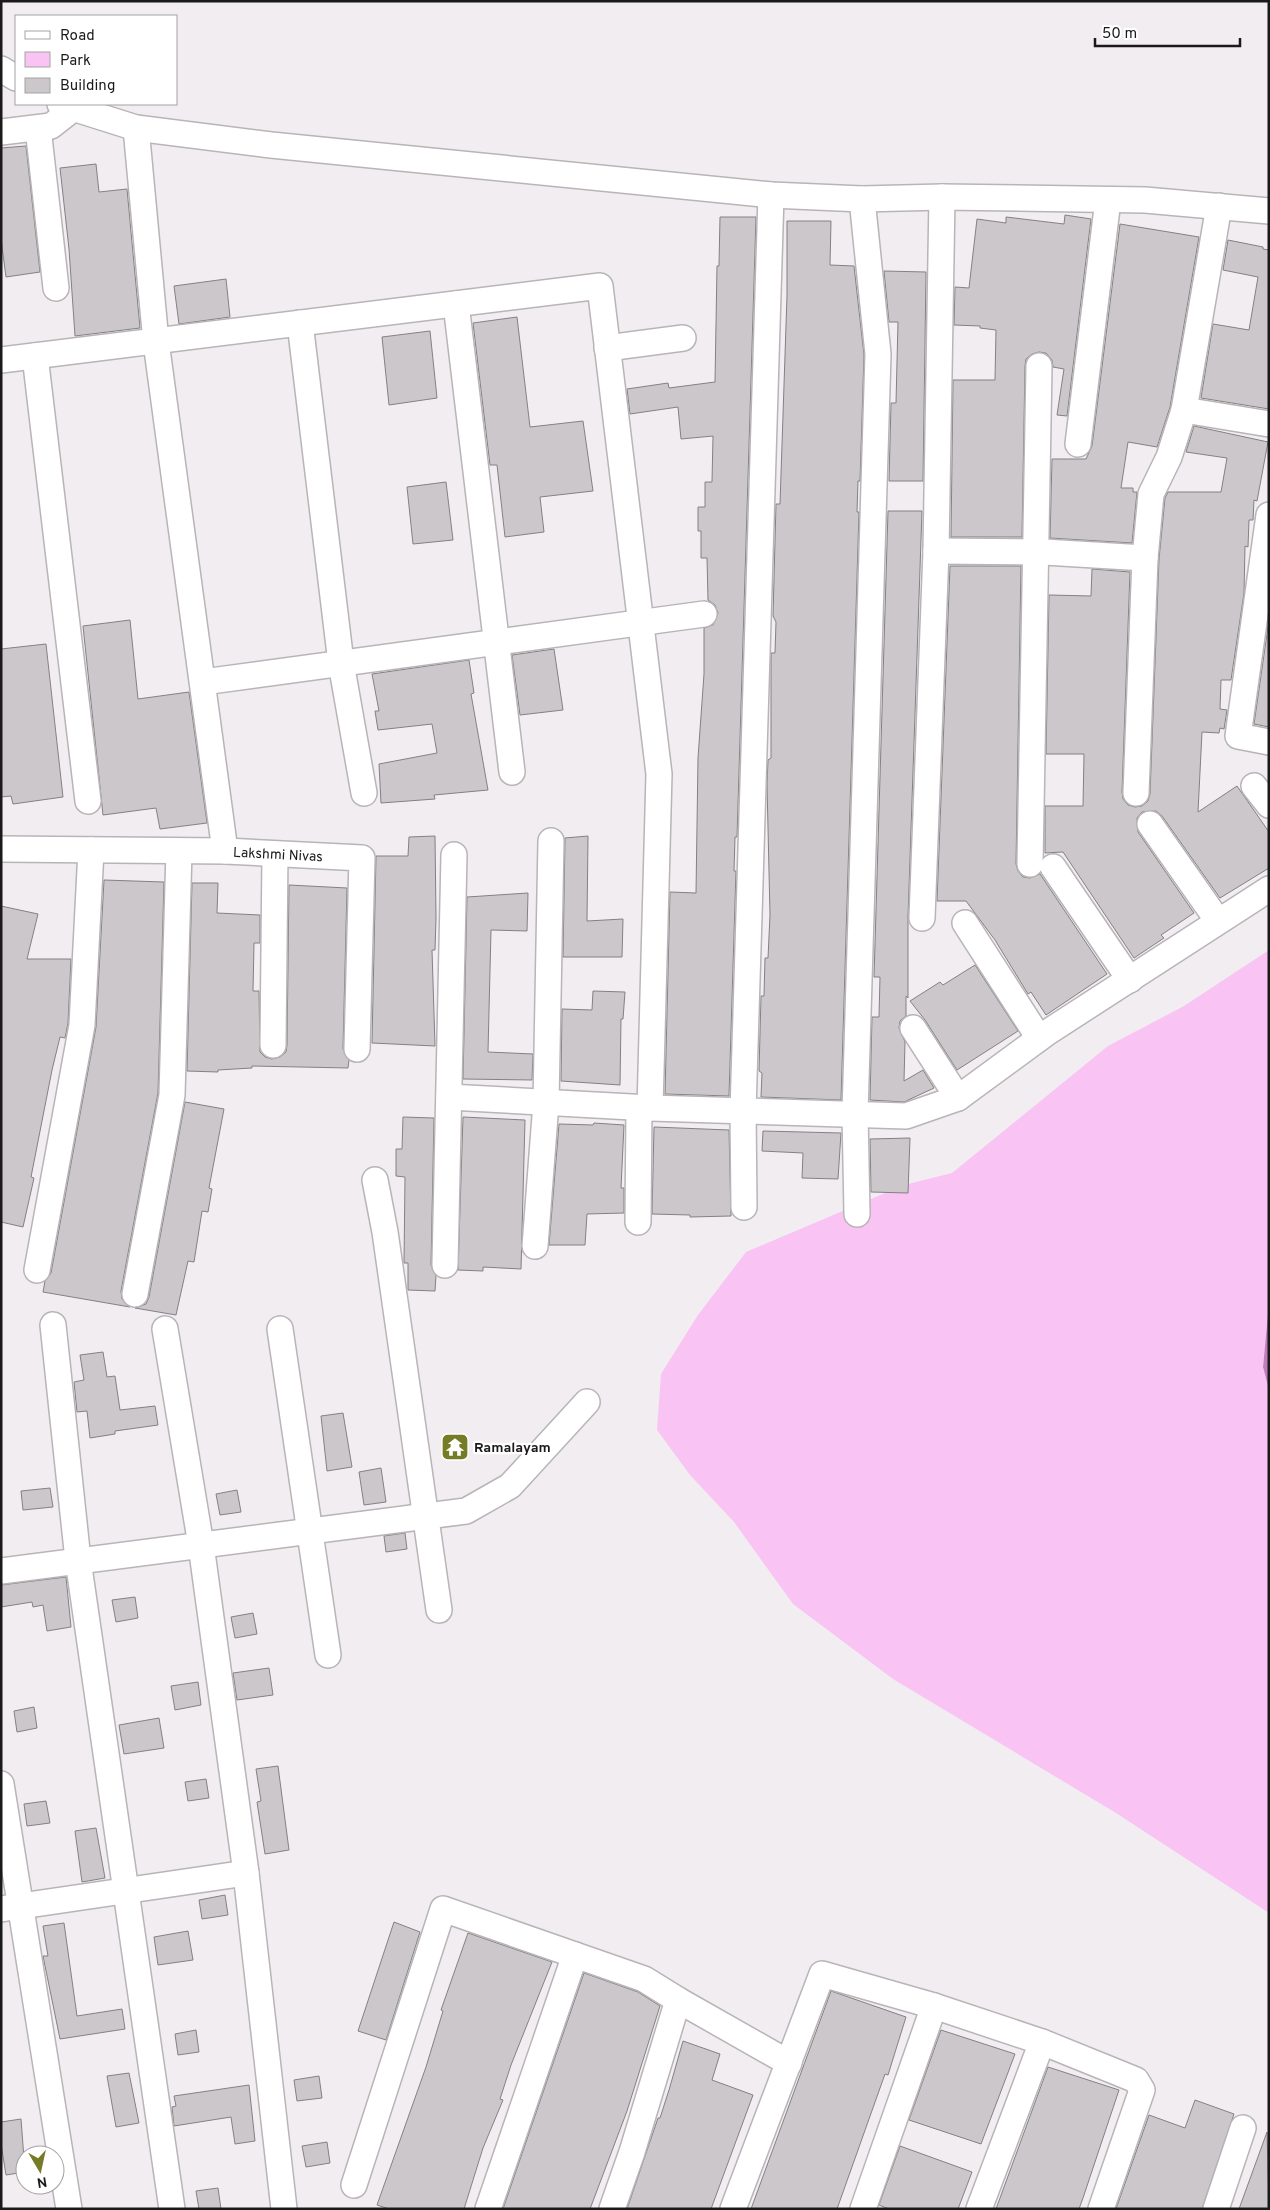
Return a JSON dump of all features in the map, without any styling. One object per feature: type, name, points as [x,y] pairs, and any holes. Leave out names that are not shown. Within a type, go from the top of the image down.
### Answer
[{"type":"street","points":[[1,69],[15,77]]},
{"type":"street","points":[[1,132],[51,126],[67,106],[136,128],[272,145],[771,195],[862,198],[942,197],[1108,200],[1219,206],[1269,211]]},
{"type":"street","points":[[38,128],[56,288]]},
{"type":"street","points":[[136,128],[156,342],[225,851]]},
{"type":"street","points":[[744,1207],[743,1111],[771,195]]},
{"type":"street","points":[[922,918],[936,551],[942,197]]},
{"type":"street","points":[[856,1214],[855,1113],[878,354],[862,198]]},
{"type":"street","points":[[1078,444],[1108,200]]},
{"type":"street","points":[[1136,793],[1146,558],[1151,494],[1169,457],[1184,410],[1219,206]]},
{"type":"street","points":[[1,360],[600,286],[659,774],[638,1222]]},
{"type":"street","points":[[456,304],[512,772]]},
{"type":"street","points":[[300,323],[341,663],[364,793]]},
{"type":"street","points":[[607,348],[683,338]]},
{"type":"street","points":[[35,356],[88,801]]},
{"type":"street","points":[[1039,366],[1036,552],[1041,865],[1130,980]]},
{"type":"street","points":[[1184,410],[1269,424]]},
{"type":"street","points":[[1269,515],[1238,736],[1269,742]]},
{"type":"street","points":[[936,551],[1036,552],[1146,558]]},
{"type":"street","points":[[203,682],[704,614]]},
{"type":"street","points":[[1254,786],[1269,805]]},
{"type":"street","points":[[1150,824],[1218,921]]},
{"type":"street","points":[[535,1246],[546,1103],[551,841]]},
{"type":"street","name":"Lakshmi Nivas","points":[[1,849],[225,851],[362,858],[357,1049]]},
{"type":"street","points":[[38,1270],[82,1024],[91,850]]},
{"type":"street","points":[[134,1294],[172,1095],[179,850]]},
{"type":"street","points":[[273,1045],[274,854]]},
{"type":"street","points":[[445,1265],[454,855]]},
{"type":"street","points":[[449,1097],[644,1108],[906,1116],[958,1098],[1039,1038],[1269,889]]},
{"type":"street","points":[[965,923],[1039,1038]]},
{"type":"street","points":[[913,1028],[958,1098]]},
{"type":"street","points":[[375,1180],[385,1232],[439,1610]]},
{"type":"street","points":[[53,1324],[78,1560],[172,2209]]},
{"type":"street","points":[[165,1329],[201,1545],[246,1873],[284,2209]]},
{"type":"street","points":[[280,1330],[328,1655]]},
{"type":"street","points":[[1,1571],[466,1511],[510,1486],[587,1402]]},
{"type":"street","points":[[1,1784],[11,1907],[68,2209]]},
{"type":"street","points":[[11,1907],[246,1873]]},
{"type":"street","points":[[354,2185],[443,1909],[644,1979],[789,2063]]},
{"type":"street","points":[[488,2209],[575,1955]]},
{"type":"street","points":[[733,2209],[822,1974],[934,2006],[1042,2042],[1136,2080],[1142,2090],[1101,2209]]},
{"type":"street","points":[[612,2209],[632,2152],[678,2000]]},
{"type":"street","points":[[863,2209],[934,2006]]},
{"type":"street","points":[[979,2209],[1042,2042]]},
{"type":"street","points":[[1216,2209],[1243,2128]]},
{"type":"green space","points":[[1269,950],[1269,1303],[1263,1367],[1269,1390],[1269,1913],[1116,1813],[893,1679],[793,1604],[734,1522],[690,1475],[657,1430],[661,1374],[698,1315],[746,1252],[904,1185],[952,1173],[1108,1046],[1184,1006]]},
{"type":"shaded area","points":[[1269,1303],[1269,1390],[1263,1367]]},
{"type":"building","points":[[26,146],[40,272],[6,277],[1,239],[1,148]]},
{"type":"building","points":[[96,164],[99,192],[127,189],[140,328],[75,336],[69,249],[60,168]]},
{"type":"building","points":[[1065,215],[1091,219],[1067,416],[1057,415],[1064,369],[1053,367],[1052,360],[1046,353],[1032,354],[1026,359],[1025,366],[1022,537],[951,537],[953,380],[995,380],[996,330],[980,328],[980,326],[954,325],[955,287],[969,288],[977,219],[1006,223],[1006,217],[1064,224]]},
{"type":"building","points":[[720,217],[756,217],[737,837],[735,837],[734,871],[736,871],[729,1096],[665,1094],[670,892],[696,893],[698,758],[704,674],[704,628],[713,625],[718,613],[715,605],[708,600],[707,558],[701,558],[701,531],[698,531],[698,507],[705,507],[705,482],[712,482],[713,436],[681,439],[678,407],[630,414],[627,389],[668,383],[669,388],[715,382],[717,266],[719,266]]},
{"type":"building","points":[[787,221],[831,221],[830,265],[854,266],[864,355],[860,481],[858,481],[857,512],[859,512],[841,1100],[761,1097],[762,1073],[759,1071],[761,996],[764,996],[765,958],[768,958],[770,915],[767,784],[768,760],[771,758],[771,653],[775,653],[776,622],[773,616],[776,504],[780,504],[787,296]]},
{"type":"building","points":[[1120,224],[1199,237],[1170,407],[1157,447],[1128,442],[1121,488],[1133,488],[1133,492],[1137,492],[1132,543],[1050,538],[1052,459],[1086,459],[1092,446]]},
{"type":"building","points":[[1228,240],[1269,250],[1269,409],[1201,398],[1213,324],[1249,330],[1258,277],[1223,270]]},
{"type":"building","points":[[884,271],[926,272],[923,481],[889,481],[891,403],[896,403],[898,322],[889,322]]},
{"type":"building","points":[[226,279],[230,317],[179,324],[174,286]]},
{"type":"building","points":[[517,317],[530,427],[583,421],[593,491],[540,497],[544,532],[505,537],[497,465],[490,465],[473,323]]},
{"type":"building","points":[[430,331],[437,398],[389,405],[382,337]]},
{"type":"building","points":[[1194,426],[1268,442],[1257,501],[1254,500],[1253,520],[1249,520],[1248,547],[1245,546],[1244,593],[1231,680],[1221,680],[1220,709],[1227,710],[1224,729],[1220,728],[1219,733],[1202,732],[1198,812],[1237,786],[1269,832],[1269,868],[1220,898],[1162,816],[1156,811],[1142,812],[1137,818],[1138,832],[1194,913],[1161,935],[1164,938],[1134,958],[1063,852],[1045,853],[1045,806],[1083,806],[1084,754],[1046,754],[1049,595],[1091,596],[1092,569],[1130,572],[1122,792],[1123,799],[1128,805],[1142,806],[1148,801],[1150,794],[1159,559],[1165,498],[1168,492],[1221,492],[1227,458],[1186,452]]},
{"type":"building","points":[[446,482],[453,540],[413,544],[407,487]]},
{"type":"building","points":[[888,511],[922,511],[908,917],[908,998],[906,996],[906,1016],[900,1021],[899,1028],[905,1042],[904,1081],[923,1070],[934,1088],[904,1102],[870,1100],[872,1017],[879,1017],[880,977],[874,977]]},
{"type":"building","points":[[950,566],[1021,566],[1016,864],[1018,871],[1023,877],[1030,878],[1040,874],[1107,974],[1046,1015],[1031,992],[1028,994],[995,940],[966,901],[937,901]]},
{"type":"building","points":[[130,620],[138,699],[189,692],[207,823],[160,829],[156,808],[103,815],[83,626]]},
{"type":"building","points":[[1269,620],[1269,727],[1254,724]]},
{"type":"building","points":[[46,644],[63,797],[13,804],[11,796],[1,797],[1,649]]},
{"type":"building","points":[[554,649],[563,710],[520,715],[512,655]]},
{"type":"building","points":[[469,660],[474,693],[471,694],[488,790],[434,795],[435,799],[381,803],[379,764],[437,753],[432,724],[378,730],[375,711],[379,711],[372,674]]},
{"type":"building","points":[[435,836],[436,918],[435,950],[432,950],[435,1046],[372,1043],[376,856],[408,856],[409,837]]},
{"type":"building","points":[[588,836],[587,921],[623,919],[622,957],[563,957],[565,838]]},
{"type":"building","points":[[104,880],[164,882],[158,1093],[121,1291],[122,1299],[130,1307],[43,1292],[45,1281],[51,1273],[96,1027]]},
{"type":"building","points":[[192,883],[218,883],[217,913],[260,915],[260,943],[254,943],[253,991],[259,991],[260,1052],[265,1057],[272,1059],[280,1057],[286,1052],[287,1045],[289,885],[347,888],[343,1049],[349,1060],[348,1068],[252,1066],[252,1068],[218,1070],[218,1072],[187,1071]]},
{"type":"building","points":[[528,893],[527,931],[491,930],[488,1052],[533,1054],[532,1080],[463,1079],[467,897]]},
{"type":"building","points":[[1,906],[38,914],[27,959],[71,959],[68,1023],[65,1038],[60,1037],[52,1070],[31,1177],[34,1178],[23,1227],[1,1222]]},
{"type":"building","points":[[975,965],[1018,1031],[957,1070],[925,1020],[910,1001],[940,982],[943,985]]},
{"type":"building","points":[[593,991],[625,992],[623,1019],[621,1019],[620,1085],[561,1081],[562,1009],[592,1010]]},
{"type":"building","points":[[185,1102],[224,1109],[209,1188],[212,1189],[208,1212],[202,1211],[194,1262],[188,1261],[176,1315],[135,1308],[146,1304],[149,1297]]},
{"type":"building","points":[[403,1117],[434,1118],[431,1265],[436,1275],[435,1291],[408,1290],[408,1263],[404,1263],[405,1177],[396,1176],[396,1149],[402,1149]]},
{"type":"building","points":[[463,1117],[525,1120],[521,1269],[483,1267],[483,1271],[458,1270]]},
{"type":"building","points":[[594,1123],[624,1125],[621,1188],[624,1188],[624,1213],[587,1214],[585,1245],[549,1245],[559,1124],[593,1125]]},
{"type":"building","points":[[654,1127],[729,1130],[731,1216],[690,1217],[690,1215],[652,1214]]},
{"type":"building","points":[[763,1131],[841,1133],[838,1179],[802,1178],[803,1153],[762,1151]]},
{"type":"building","points":[[910,1138],[908,1193],[871,1192],[870,1139]]},
{"type":"building","points":[[103,1352],[107,1377],[115,1376],[120,1410],[155,1406],[158,1425],[115,1431],[115,1434],[90,1438],[87,1411],[77,1412],[74,1382],[84,1380],[80,1355]]},
{"type":"building","points":[[343,1413],[352,1467],[327,1471],[321,1416]]},
{"type":"building","points":[[381,1468],[386,1502],[364,1505],[359,1472]]},
{"type":"building","points":[[50,1488],[53,1507],[23,1510],[21,1491]]},
{"type":"building","points":[[237,1490],[241,1512],[220,1515],[216,1494]]},
{"type":"building","points":[[405,1533],[407,1549],[386,1552],[384,1536]]},
{"type":"building","points":[[66,1577],[71,1627],[47,1631],[43,1605],[33,1607],[32,1602],[1,1607],[1,1585]]},
{"type":"building","points":[[135,1597],[138,1618],[116,1622],[112,1600]]},
{"type":"building","points":[[253,1613],[257,1634],[235,1638],[231,1617]]},
{"type":"building","points":[[269,1668],[273,1695],[237,1700],[233,1673]]},
{"type":"building","points":[[198,1682],[201,1705],[175,1710],[171,1686]]},
{"type":"building","points":[[34,1707],[37,1728],[17,1732],[14,1711]]},
{"type":"building","points":[[159,1718],[164,1748],[124,1754],[119,1725]]},
{"type":"building","points":[[278,1766],[289,1850],[265,1854],[257,1802],[261,1801],[256,1769]]},
{"type":"building","points":[[206,1779],[209,1798],[188,1801],[185,1782]]},
{"type":"building","points":[[46,1801],[50,1823],[27,1826],[24,1804]]},
{"type":"building","points":[[96,1828],[105,1878],[82,1882],[75,1831]]},
{"type":"building","points":[[225,1895],[228,1915],[202,1919],[199,1900]]},
{"type":"building","points":[[394,1922],[420,1932],[386,2040],[358,2031]]},
{"type":"building","points":[[64,1923],[77,2016],[122,2009],[125,2029],[60,2039],[43,1956],[48,1956],[43,1926]]},
{"type":"building","points":[[188,1931],[193,1960],[158,1965],[154,1937]]},
{"type":"building","points":[[468,1933],[552,1962],[511,2065],[500,2099],[503,2100],[483,2148],[464,2209],[389,2209],[377,2205],[426,2067],[443,2011],[441,2010]]},
{"type":"building","points":[[584,1973],[638,1992],[660,2006],[627,2111],[590,2209],[503,2209]]},
{"type":"building","points":[[831,1991],[906,2017],[888,2075],[885,2074],[837,2209],[751,2209]]},
{"type":"building","points":[[196,2030],[199,2052],[178,2055],[175,2034]]},
{"type":"building","points":[[941,2030],[1015,2054],[981,2144],[909,2120]]},
{"type":"building","points":[[683,2041],[720,2054],[712,2080],[753,2095],[711,2209],[627,2209],[658,2118],[660,2118]]},
{"type":"building","points":[[1048,2067],[1119,2090],[1079,2209],[996,2209]]},
{"type":"building","points":[[129,2073],[139,2123],[116,2127],[107,2076]]},
{"type":"building","points":[[319,2076],[322,2098],[297,2101],[294,2080]]},
{"type":"building","points":[[249,2085],[255,2141],[235,2144],[231,2117],[174,2126],[172,2107],[176,2106],[174,2096]]},
{"type":"building","points":[[1195,2100],[1234,2114],[1202,2209],[1116,2209],[1149,2115],[1185,2128]]},
{"type":"building","points":[[21,2119],[23,2145],[15,2145],[15,2174],[6,2175],[1,2144],[1,2122]]},
{"type":"building","points":[[1267,2132],[1269,2209],[1239,2209]]},
{"type":"building","points":[[327,2142],[330,2163],[306,2167],[302,2146]]},
{"type":"building","points":[[900,2146],[972,2172],[958,2209],[889,2209],[879,2205]]},
{"type":"building","points":[[218,2188],[221,2209],[199,2209],[196,2191]]},
{"type":"place","name":"Ramalayam","points":[[455,1447]]}]
